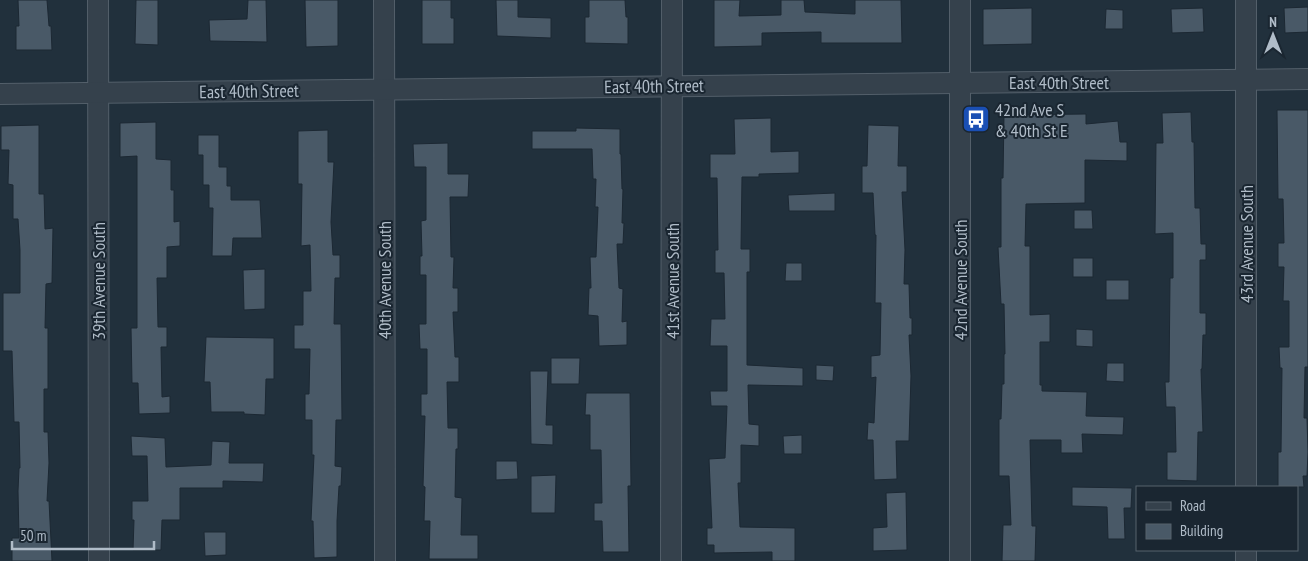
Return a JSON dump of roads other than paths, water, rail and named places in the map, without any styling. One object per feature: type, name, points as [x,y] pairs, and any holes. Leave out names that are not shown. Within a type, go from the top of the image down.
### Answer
[{"type":"street","name":"39th Avenue South","points":[[98,0],[99,561]]},
{"type":"street","name":"40th Avenue South","points":[[384,0],[385,561]]},
{"type":"street","name":"41st Avenue South","points":[[671,561],[672,0]]},
{"type":"street","name":"42nd Avenue South","points":[[960,0],[960,561]]},
{"type":"street","name":"43rd Avenue South","points":[[1246,0],[1246,486]]},
{"type":"street","name":"East 40th Street","points":[[0,94],[1308,79]]},
{"type":"place","name":"42nd Ave S & 40th St E","points":[[976,119]]}]
